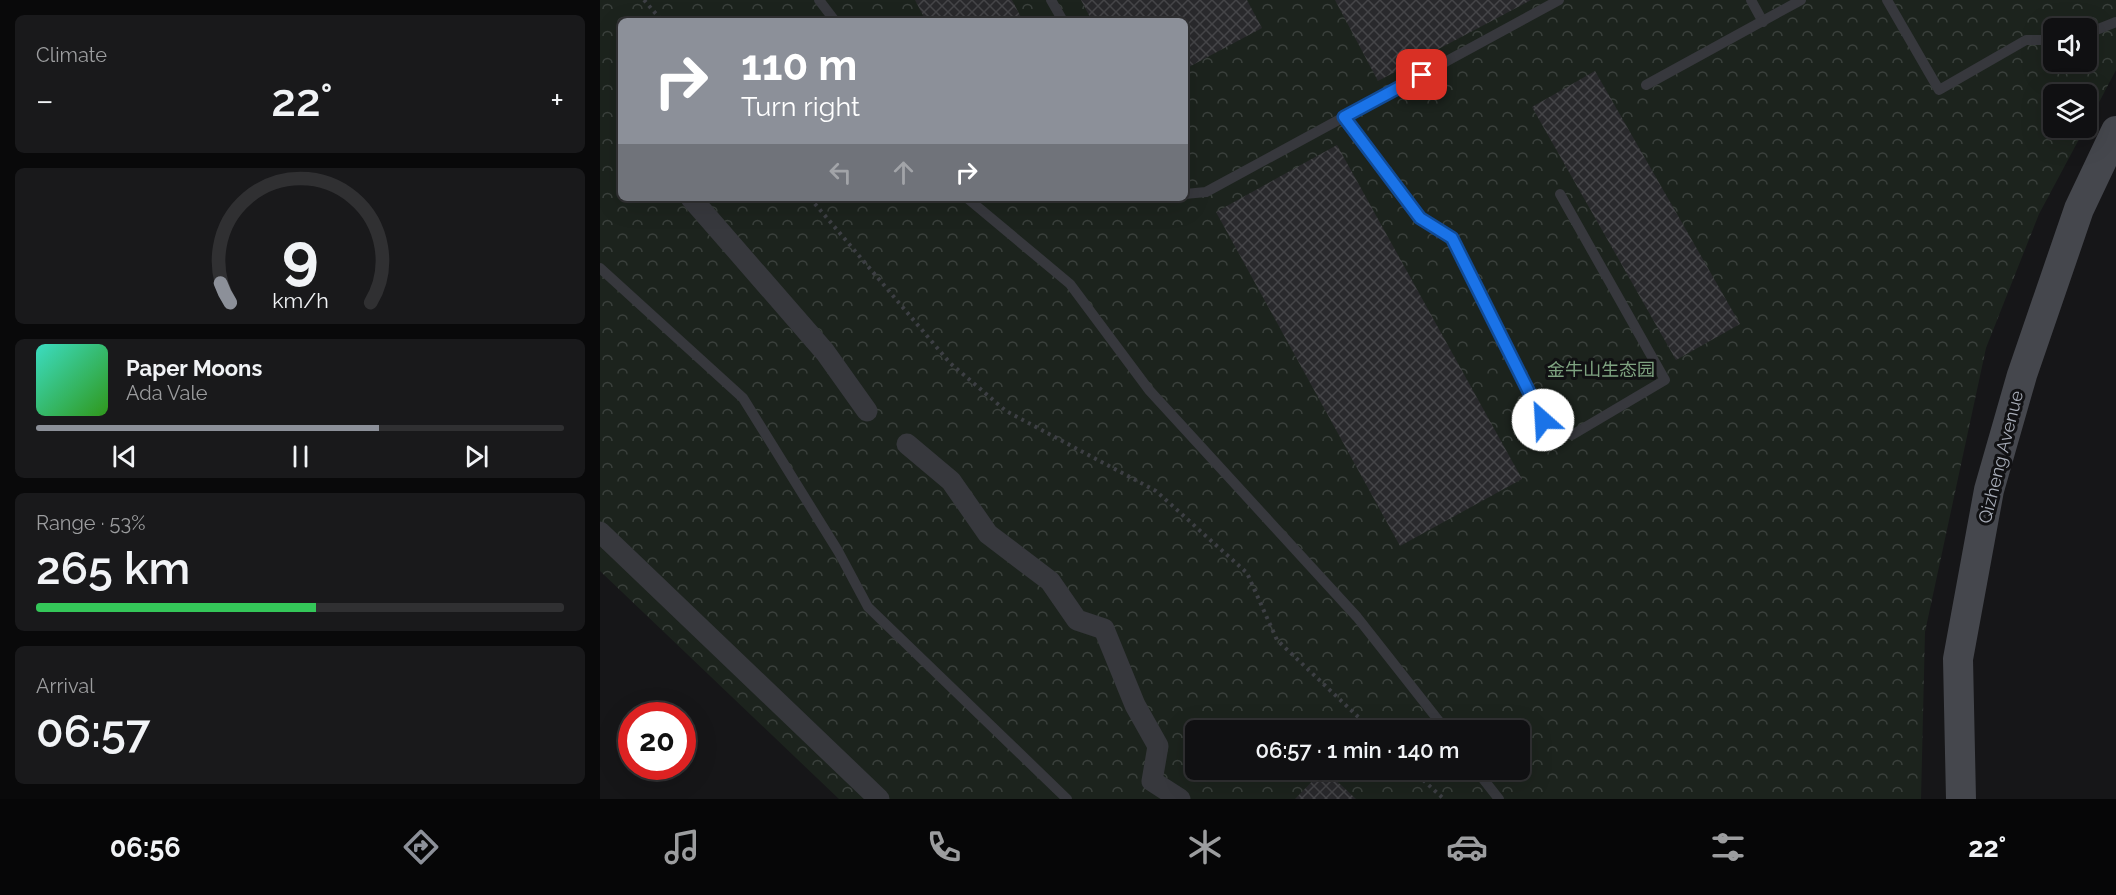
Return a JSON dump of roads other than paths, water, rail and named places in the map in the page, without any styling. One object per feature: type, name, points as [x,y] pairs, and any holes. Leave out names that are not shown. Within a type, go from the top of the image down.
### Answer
[{"type":"street","name":"Qizheng Avenue","points":[[1961,799],[1958,658],[1989,490],[2022,375],[2079,209],[2116,131]]},
{"type":"street","points":[[694,201],[825,352],[867,411]]},
{"type":"street","points":[[907,444],[951,481],[988,534],[1050,581],[1077,620],[1104,629],[1135,705],[1158,746],[1152,781],[1180,799]]},
{"type":"street","points":[[600,532],[879,799]]},
{"type":"lane","points":[[819,0],[833,18]]},
{"type":"lane","points":[[1051,0],[1061,18]]},
{"type":"lane","points":[[1188,194],[1206,192],[1559,0]]},
{"type":"lane","points":[[1751,0],[1763,22]]},
{"type":"lane","points":[[1646,85],[1802,0]]},
{"type":"lane","points":[[1887,0],[1939,90],[2026,40],[2043,40]]},
{"type":"lane","points":[[2097,30],[2116,22]]},
{"type":"lane","points":[[1344,117],[1420,218],[1452,238],[1543,420],[1572,435],[1665,380],[1560,194]]},
{"type":"lane","points":[[971,201],[1070,284],[1149,390],[1357,617],[1438,720]]},
{"type":"lane","points":[[600,268],[743,398],[838,551],[868,607],[1067,799]]},
{"type":"lane","points":[[1484,780],[1499,799]]},
{"type":"park label","name":"金牛山生态园","points":[[1601,370]]}]
